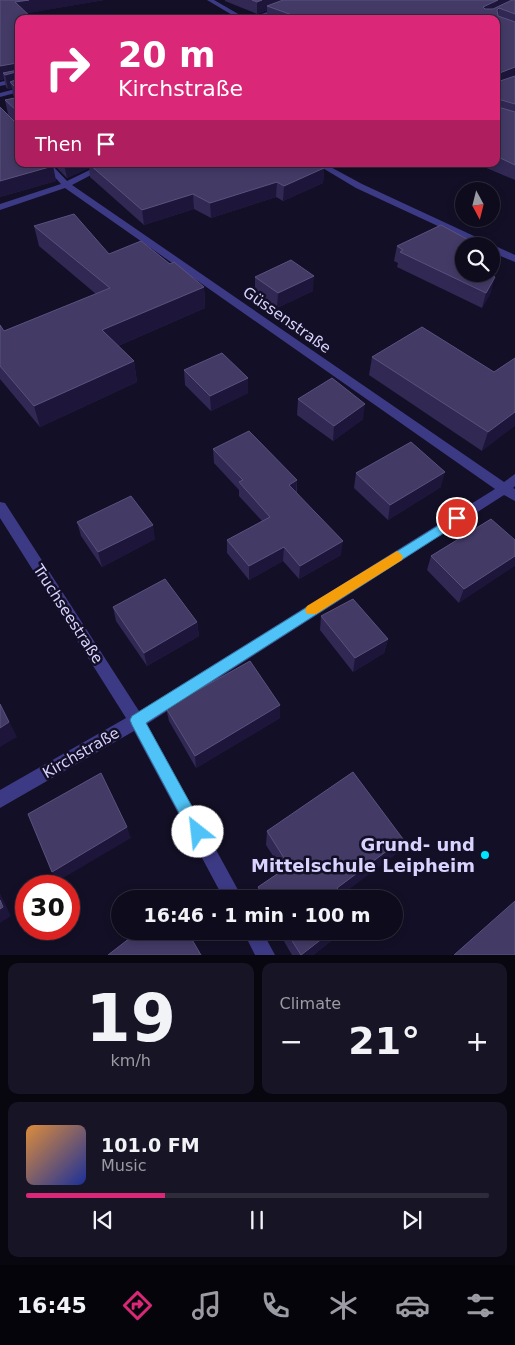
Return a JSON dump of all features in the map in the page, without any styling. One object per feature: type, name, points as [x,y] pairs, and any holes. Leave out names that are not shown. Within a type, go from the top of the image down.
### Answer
[{"type":"street","points":[[210,0],[237,15]]},
{"type":"street","points":[[263,15],[308,0]]},
{"type":"street","points":[[0,84],[15,81]]},
{"type":"street","points":[[0,95],[15,91]]},
{"type":"street","name":"Güssenstraße","points":[[50,167],[66,185],[509,492]]},
{"type":"street","points":[[0,207],[66,185],[102,167]]},
{"type":"street","points":[[325,167],[360,186],[469,237]]},
{"type":"street","points":[[500,252],[515,259]]},
{"type":"street","name":"Kirchstraße","points":[[0,799],[137,720],[509,492],[515,478]]},
{"type":"street","name":"Truchseestraße","points":[[0,507],[137,720],[229,890]]},
{"type":"street","points":[[257,940],[265,955]]},
{"type":"building","points":[[0,0],[29,0],[15,2],[29,15],[15,15],[15,63],[0,66]]},
{"type":"building","points":[[283,0],[498,0],[483,7],[485,9],[493,9],[515,0],[515,14],[499,8],[497,10],[498,15],[292,15],[267,6]]},
{"type":"building","points":[[500,17],[515,22],[515,67],[500,73]]},
{"type":"building","points":[[15,71],[15,72],[5,75],[3,73]]},
{"type":"building","points":[[515,76],[515,104],[500,100],[500,81]]},
{"type":"building","points":[[15,80],[15,87],[10,82]]},
{"type":"building","points":[[15,98],[15,109],[5,100]]},
{"type":"building","points":[[0,107],[14,121],[15,167],[49,167],[0,181]]},
{"type":"building","points":[[500,108],[515,112],[515,165],[500,158]]},
{"type":"building","points":[[92,167],[324,168],[284,186],[277,182],[210,203],[193,194],[142,210]]},
{"type":"building","points":[[74,214],[109,254],[141,241],[170,264],[174,262],[204,287],[102,330],[134,361],[34,406],[0,366],[0,325],[4,331],[110,288],[34,226]]},
{"type":"building","points":[[441,225],[463,237],[455,237],[455,278],[400,252],[403,250],[397,246]]},
{"type":"building","points":[[291,260],[314,276],[278,293],[255,277]]},
{"type":"building","points":[[463,282],[492,282],[486,293]]},
{"type":"building","points":[[422,327],[494,372],[515,358],[515,412],[488,432],[372,357]]},
{"type":"building","points":[[222,353],[248,378],[210,396],[184,370]]},
{"type":"building","points":[[332,378],[365,404],[334,426],[298,399]]},
{"type":"building","points":[[249,431],[297,480],[289,485],[343,541],[300,566],[284,547],[249,566],[227,540],[270,517],[239,482],[243,480],[213,449]]},
{"type":"building","points":[[411,442],[445,472],[390,505],[356,473]]},
{"type":"building","points":[[131,496],[153,525],[98,552],[77,522]]},
{"type":"building","points":[[491,519],[515,540],[515,556],[464,589],[431,556]]},
{"type":"building","points":[[165,579],[197,622],[144,653],[113,607]]},
{"type":"building","points":[[353,599],[388,639],[355,658],[321,616]]},
{"type":"building","points":[[250,661],[280,705],[195,756],[166,708]]},
{"type":"building","points":[[0,704],[9,722],[0,728]]},
{"type":"building","points":[[353,772],[403,839],[337,888],[338,890],[260,890],[258,887],[289,866],[267,831]]},
{"type":"building","points":[[101,773],[127,827],[52,872],[28,814]]},
{"type":"building","points":[[515,901],[515,955],[454,955]]},
{"type":"building","points":[[127,940],[192,940],[201,955],[108,955]]},
{"type":"building","points":[[292,940],[320,940],[301,955]]},
{"type":"slow traffic","points":[[312,610],[397,556]]},
{"type":"place","name":"Grund- und Mittelschule Leipheim","points":[[485,855]]},
{"type":"route","points":[[198,832],[137,720],[457,518]]}]
